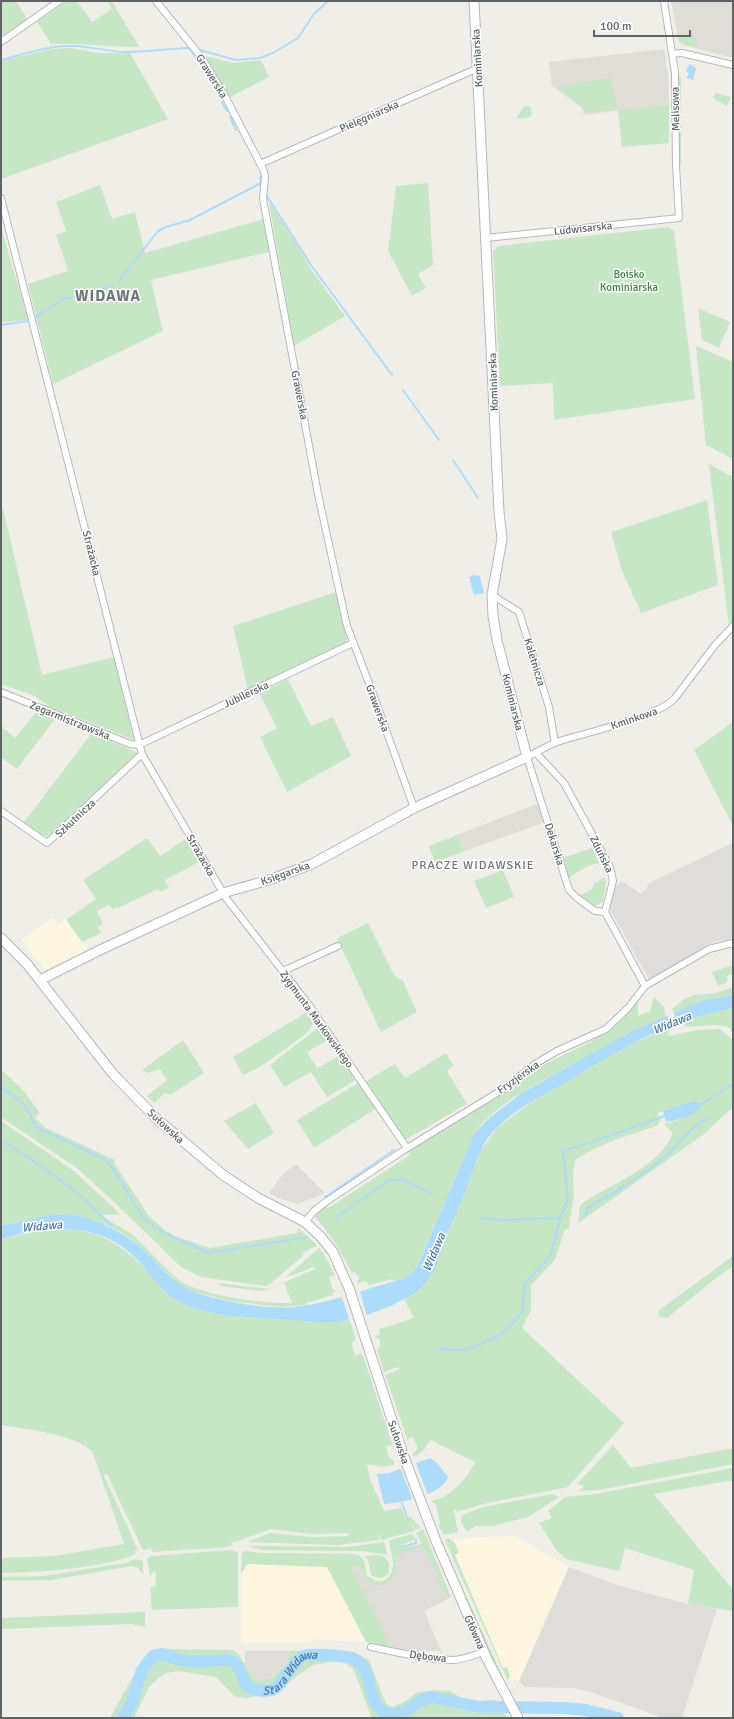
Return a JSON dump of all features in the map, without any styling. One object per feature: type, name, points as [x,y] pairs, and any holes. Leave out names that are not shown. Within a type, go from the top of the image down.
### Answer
[{"type":"street","points":[[1,42],[59,1]]},
{"type":"street","name":"Grawerska","points":[[156,1],[193,47],[215,78],[260,164],[265,177],[263,199],[319,499],[347,626],[414,808]]},
{"type":"street","name":"Kominiarska","points":[[474,1],[499,512],[502,539],[492,595],[497,640],[527,757]]},
{"type":"street","name":"Melisowa","points":[[664,1],[675,73],[676,166],[679,218]]},
{"type":"street","points":[[672,54],[682,53],[733,65]]},
{"type":"street","name":"Pielęgniarska","points":[[260,164],[478,68]]},
{"type":"street","name":"Strażacka","points":[[1,198],[89,539],[138,745],[223,893]]},
{"type":"street","name":"Ludwisarska","points":[[486,238],[679,218]]},
{"type":"street","name":"Kaletnicza","points":[[492,595],[519,612],[549,707],[555,740]]},
{"type":"street","name":"Kminkowa","points":[[527,757],[536,753],[555,740],[627,721],[668,705],[715,645],[733,626]]},
{"type":"street","name":"Jubilerska","points":[[138,745],[354,643]]},
{"type":"street","name":"Zegarmistrzowska","points":[[1,692],[130,744],[138,745]]},
{"type":"street","name":"Zduńska","points":[[536,753],[564,783],[610,867],[612,881],[605,912]]},
{"type":"street","name":"Szkutnicza","points":[[1,811],[47,843],[142,754]]},
{"type":"street","name":"Księgarska","points":[[40,980],[100,950],[223,893],[272,879],[312,864],[414,808],[527,757]]},
{"type":"street","name":"Dekarska","points":[[527,757],[543,804],[567,886],[577,898],[595,911],[605,912]]},
{"type":"street","name":"Zygmunta Markowskiego","points":[[223,893],[283,971],[346,1058],[407,1148]]},
{"type":"street","points":[[605,912],[645,986]]},
{"type":"street","name":"Sułowska","points":[[1,938],[18,954],[40,980],[113,1074],[175,1136],[206,1162],[242,1188],[305,1222],[321,1237],[332,1252],[349,1288],[404,1457],[437,1544]]},
{"type":"street","name":"Fryzjerska","points":[[305,1222],[314,1211],[407,1148],[505,1088],[546,1058],[606,1029],[624,1013],[645,986],[709,949],[733,943]]},
{"type":"street","points":[[283,971],[338,946]]},
{"type":"street","name":"Główna","points":[[437,1544],[484,1652],[518,1718]]},
{"type":"street","name":"Dębowa","points":[[371,1646],[407,1654],[455,1660],[471,1657],[484,1652]]},
{"type":"shaded area","points":[[671,1],[733,1],[733,58],[684,45],[679,42]]},
{"type":"shaded area","points":[[664,49],[667,61],[665,64],[668,72],[669,104],[584,115],[582,108],[552,86],[549,62]]},
{"type":"shaded area","points":[[539,803],[545,822],[465,851],[457,835]]},
{"type":"shaded area","points":[[733,843],[733,939],[713,942],[650,981],[609,908],[616,886],[622,881],[641,894],[648,887],[647,884]]},
{"type":"shaded area","points":[[53,917],[58,924],[67,919],[88,950],[45,970],[21,940]]},
{"type":"shaded area","points":[[296,1164],[325,1193],[298,1204],[278,1198],[269,1193],[283,1174]]},
{"type":"shaded area","points":[[515,1536],[569,1567],[519,1681],[508,1681],[446,1543],[452,1540],[467,1538]]},
{"type":"shaded area","points":[[423,1546],[448,1599],[424,1611],[443,1655],[439,1651],[414,1651],[391,1647],[350,1567],[360,1565],[362,1574],[373,1585],[389,1582],[397,1566],[396,1556]]},
{"type":"shaded area","points":[[247,1564],[327,1567],[366,1642],[310,1639],[312,1642],[241,1643],[241,1574]]},
{"type":"shaded area","points":[[569,1567],[620,1586],[688,1604],[717,1609],[682,1718],[663,1718],[591,1692],[572,1688],[525,1687],[519,1681]]},
{"type":"shaded area","points":[[245,1651],[290,1651],[290,1655],[279,1672],[266,1681],[255,1680],[245,1664]]},
{"type":"green space","points":[[1,1],[16,1],[27,19],[1,37]]},
{"type":"green space","points":[[66,1],[77,1],[92,22],[112,9],[107,1],[112,1],[139,47],[51,44],[37,22]]},
{"type":"green space","points":[[695,35],[697,48],[684,44],[677,37]]},
{"type":"green space","points":[[71,48],[99,53],[130,53],[168,119],[1,179],[1,61],[52,49]]},
{"type":"green space","points":[[206,56],[233,63],[261,60],[269,77],[228,98]]},
{"type":"green space","points":[[677,75],[681,76],[681,164],[679,164]]},
{"type":"green space","points":[[611,78],[618,109],[585,113],[584,109],[561,90],[563,85]]},
{"type":"green space","points":[[715,93],[731,97],[727,106],[713,98]]},
{"type":"green space","points":[[669,104],[669,143],[622,147],[618,110]]},
{"type":"green space","points":[[523,107],[531,107],[532,114],[530,117],[516,119]]},
{"type":"green space","points":[[428,183],[433,265],[418,274],[426,288],[412,296],[388,251],[396,186]]},
{"type":"green space","points":[[100,185],[112,219],[135,212],[145,253],[264,219],[269,252],[151,280],[163,331],[53,384],[28,284],[68,271],[56,235],[66,231],[56,202]]},
{"type":"green space","points":[[269,202],[312,271],[345,316],[294,346]]},
{"type":"green space","points":[[1,227],[28,320],[1,322]]},
{"type":"green space","name":"Boisko Kominiarska","points":[[668,227],[674,231],[695,399],[554,420],[553,383],[500,386],[493,251],[498,246]]},
{"type":"green space","points":[[698,308],[730,322],[719,348],[702,340]]},
{"type":"green space","points":[[696,346],[733,362],[733,459],[706,445]]},
{"type":"green space","points":[[709,464],[733,477],[733,620],[729,625]]},
{"type":"green space","points":[[1,500],[42,675],[114,657],[134,740],[50,707],[35,696],[1,684]]},
{"type":"green space","points":[[707,500],[718,585],[641,613],[622,571],[611,532]]},
{"type":"green space","points":[[336,592],[348,642],[248,690],[233,626]]},
{"type":"green space","points":[[288,679],[311,726],[333,717],[351,756],[287,792],[260,737],[277,728],[259,693]]},
{"type":"green space","points":[[37,711],[55,719],[17,769],[1,757],[1,726],[15,738]]},
{"type":"green space","points":[[733,722],[733,826],[694,750]]},
{"type":"green space","points":[[92,733],[138,753],[48,836],[41,835],[24,822]]},
{"type":"green space","points":[[457,835],[465,851],[435,862],[429,846]]},
{"type":"green space","points":[[147,838],[160,856],[187,838],[201,861],[165,880],[169,888],[160,892],[158,889],[118,908],[116,907],[112,909],[109,905],[97,911],[103,924],[98,927],[101,933],[82,942],[67,919],[96,899],[83,880]]},
{"type":"green space","points":[[592,848],[599,863],[588,866],[568,878],[563,858]]},
{"type":"green space","points":[[503,870],[514,897],[486,908],[474,881]]},
{"type":"green space","points":[[605,877],[606,883],[603,901],[593,908],[577,896],[579,894],[582,895],[592,889],[594,884]]},
{"type":"green space","points":[[368,923],[394,975],[403,981],[417,1012],[381,1032],[337,938]]},
{"type":"green space","points":[[733,965],[733,973],[727,976],[728,979],[726,983],[718,986],[712,972]]},
{"type":"green space","points":[[733,987],[733,995],[704,1000],[674,1013],[672,1009],[683,1000],[694,995],[716,993]]},
{"type":"green space","points":[[654,997],[664,1007],[666,1016],[617,1040],[530,1088],[504,1104],[483,1123],[474,1134],[416,1269],[403,1279],[394,1281],[393,1279],[369,1285],[366,1281],[357,1284],[359,1278],[355,1272],[352,1273],[336,1244],[314,1215],[325,1205],[328,1208],[410,1155],[408,1152],[485,1104],[531,1071],[590,1042],[615,1027],[638,1001],[638,1016],[650,1011]]},
{"type":"green space","points":[[733,1008],[733,1033],[728,1027],[715,1025],[685,1027],[684,1022],[716,1011]]},
{"type":"green space","points":[[310,1010],[313,1016],[313,1022],[307,1033],[260,1067],[243,1075],[233,1057]]},
{"type":"green space","points":[[319,1027],[330,1039],[307,1052],[317,1068],[341,1055],[357,1079],[327,1097],[311,1072],[284,1087],[270,1065]]},
{"type":"green space","points":[[670,1028],[668,1036],[697,1030],[720,1029],[733,1040],[733,1107],[703,1135],[578,1223],[580,1205],[646,1166],[666,1145],[673,1133],[664,1124],[686,1118],[696,1100],[657,1113],[660,1121],[657,1126],[605,1144],[575,1160],[573,1175],[574,1194],[569,1228],[564,1231],[555,1260],[531,1285],[531,1310],[522,1328],[624,1423],[568,1487],[483,1504],[457,1512],[456,1509],[454,1510],[458,1532],[444,1535],[438,1525],[440,1524],[436,1504],[430,1501],[444,1496],[457,1487],[475,1462],[430,1440],[424,1450],[414,1457],[412,1454],[417,1450],[417,1445],[412,1437],[408,1439],[410,1447],[385,1375],[400,1369],[398,1367],[384,1372],[377,1350],[380,1348],[380,1340],[374,1336],[380,1335],[379,1329],[414,1318],[404,1299],[421,1287],[431,1276],[480,1152],[497,1128],[530,1103],[633,1043]]},
{"type":"green space","points":[[183,1040],[204,1073],[170,1095],[165,1093],[154,1103],[147,1096],[167,1080],[160,1069],[148,1073],[142,1070]]},
{"type":"green space","points":[[446,1053],[454,1066],[447,1071],[467,1104],[405,1140],[366,1081],[395,1064],[405,1078]]},
{"type":"green space","points":[[1,1072],[4,1072],[22,1089],[40,1113],[35,1118],[46,1128],[115,1160],[114,1163],[149,1216],[166,1231],[175,1236],[210,1248],[297,1233],[298,1228],[316,1244],[316,1246],[301,1254],[304,1255],[270,1284],[265,1286],[201,1277],[181,1267],[78,1169],[1,1117]]},
{"type":"green space","points":[[360,1082],[377,1108],[314,1148],[297,1120]]},
{"type":"green space","points":[[256,1103],[274,1133],[248,1149],[224,1121]]},
{"type":"green space","points":[[1,1121],[74,1171],[120,1214],[102,1215],[141,1242],[173,1275],[189,1286],[217,1295],[234,1298],[266,1302],[292,1303],[284,1283],[274,1287],[315,1269],[314,1267],[285,1278],[319,1248],[324,1254],[335,1275],[329,1277],[332,1288],[336,1292],[332,1292],[333,1295],[306,1303],[306,1305],[280,1307],[230,1301],[192,1291],[184,1287],[132,1240],[116,1230],[100,1223],[84,1218],[69,1216],[36,1219],[1,1226]]},
{"type":"green space","points":[[68,1229],[94,1234],[114,1243],[141,1264],[166,1292],[197,1308],[244,1317],[328,1322],[350,1320],[356,1339],[352,1343],[355,1356],[361,1353],[364,1358],[395,1453],[392,1445],[386,1447],[388,1456],[394,1461],[394,1465],[382,1467],[367,1464],[370,1479],[384,1511],[401,1508],[406,1518],[411,1517],[421,1528],[415,1530],[412,1523],[414,1531],[381,1540],[378,1532],[379,1540],[337,1545],[247,1542],[270,1533],[311,1537],[348,1536],[349,1533],[312,1534],[271,1529],[236,1542],[231,1542],[233,1545],[227,1547],[152,1552],[151,1548],[143,1550],[107,1474],[104,1476],[138,1550],[134,1551],[136,1554],[105,1563],[70,1569],[1,1573],[1,1558],[55,1556],[124,1544],[93,1453],[76,1441],[64,1437],[50,1433],[1,1425],[1,1239],[35,1232]]},
{"type":"green space","points":[[733,1256],[733,1266],[667,1318],[660,1317],[658,1311]]},
{"type":"green space","points":[[216,1283],[268,1289],[263,1291],[221,1286]]},
{"type":"green space","points":[[613,1445],[631,1468],[733,1448],[733,1464],[599,1490],[578,1491],[583,1488],[583,1485],[577,1484]]},
{"type":"green space","points":[[733,1468],[733,1480],[654,1494],[733,1590],[733,1611],[688,1604],[694,1570],[625,1548],[619,1571],[566,1559],[557,1551],[539,1523],[552,1518],[548,1511],[565,1497],[596,1494]]},
{"type":"green space","points":[[553,1494],[559,1497],[528,1517],[492,1526],[475,1526],[467,1532],[461,1522],[462,1515],[483,1507]]},
{"type":"green space","points":[[417,1514],[451,1597],[448,1599],[423,1546],[396,1556],[396,1571],[394,1576],[388,1582],[383,1584],[374,1585],[370,1583],[361,1572],[360,1566],[351,1567],[391,1647],[366,1642],[327,1567],[247,1564],[241,1574],[242,1553],[244,1551],[264,1553],[356,1554],[360,1555],[364,1560],[367,1576],[382,1582],[391,1574],[393,1564],[389,1542],[390,1540],[412,1534],[416,1539],[397,1547],[397,1549],[422,1544],[416,1533],[423,1529]]},
{"type":"green space","points":[[449,1538],[455,1543],[459,1553],[455,1555],[503,1668],[507,1667],[510,1676],[508,1681],[446,1543],[445,1539]]},
{"type":"green space","points":[[383,1542],[385,1543],[387,1555],[364,1551],[263,1550],[247,1546],[348,1547]]},
{"type":"green space","points":[[442,1542],[504,1680],[501,1679],[442,1546]]},
{"type":"green space","points":[[230,1550],[238,1552],[238,1607],[152,1610],[150,1587],[156,1586],[155,1570],[150,1576],[147,1558],[152,1556]]},
{"type":"green space","points":[[364,1556],[383,1556],[389,1563],[389,1573],[380,1578],[371,1575],[368,1560]]},
{"type":"green space","points":[[136,1559],[143,1561],[143,1574],[137,1567],[132,1566],[51,1580],[1,1581],[1,1577],[44,1576],[125,1563]]},
{"type":"green space","points":[[145,1612],[145,1627],[131,1624],[1,1629],[1,1618]]},
{"type":"green space","points":[[159,1649],[233,1650],[239,1655],[255,1680],[264,1681],[273,1677],[281,1669],[287,1660],[290,1651],[353,1652],[369,1660],[386,1704],[392,1707],[404,1702],[418,1692],[435,1690],[450,1691],[460,1697],[477,1701],[496,1700],[507,1718],[372,1718],[353,1669],[341,1660],[313,1665],[273,1693],[246,1698],[235,1697],[216,1677],[178,1671],[167,1673],[149,1687],[134,1718],[110,1718],[137,1671],[151,1655]]},
{"type":"water","points":[[690,64],[696,68],[693,80],[686,78],[689,74],[686,70]]},
{"type":"water","points":[[474,575],[480,576],[484,593],[474,595],[469,577]]},
{"type":"water","name":"Widawa","points":[[733,995],[733,1008],[676,1023],[669,1028],[644,1038],[534,1100],[504,1121],[488,1138],[482,1148],[447,1234],[437,1264],[428,1280],[413,1294],[391,1306],[369,1314],[341,1321],[328,1322],[235,1316],[205,1311],[191,1307],[171,1296],[130,1253],[116,1243],[101,1236],[85,1231],[51,1230],[1,1239],[1,1226],[45,1216],[73,1215],[87,1218],[113,1229],[137,1244],[173,1279],[185,1287],[213,1298],[257,1306],[284,1308],[309,1305],[336,1299],[403,1279],[416,1269],[474,1134],[488,1119],[520,1094],[635,1030],[704,1000]]},
{"type":"water","points":[[696,1100],[700,1109],[686,1118],[666,1122],[663,1111]]},
{"type":"water","points":[[430,1458],[437,1463],[448,1477],[438,1489],[410,1500],[384,1504],[377,1474],[389,1473]]},
{"type":"pier","points":[[673,1011],[679,1025],[672,1028],[667,1014]]},
{"type":"pier","points":[[359,1289],[367,1316],[350,1322],[341,1294]]},
{"type":"pier","points":[[415,1461],[428,1495],[413,1501],[400,1467]]},
{"type":"waterway","points":[[200,50],[236,60],[260,58],[273,53],[298,38],[314,14],[328,1]]},
{"type":"waterway","points":[[1,60],[61,46],[77,46],[125,52],[187,48],[190,49],[209,77]]},
{"type":"waterway","points":[[212,82],[220,97]]},
{"type":"waterway","points":[[222,102],[227,111]]},
{"type":"waterway","points":[[230,117],[236,130]]},
{"type":"waterway","points":[[118,282],[158,231],[190,220],[261,183],[260,177]]},
{"type":"waterway","points":[[265,193],[311,265],[392,375]]},
{"type":"waterway","points":[[36,317],[63,299],[90,294],[113,285]]},
{"type":"waterway","points":[[1,325],[28,321]]},
{"type":"waterway","points":[[403,390],[439,440]]},
{"type":"waterway","points":[[453,460],[478,498]]},
{"type":"waterway","points":[[697,1107],[733,1084]]},
{"type":"waterway","points":[[1,1088],[14,1096],[26,1107],[36,1127],[106,1160],[116,1173],[143,1218],[164,1233],[209,1253],[307,1237]]},
{"type":"waterway","points":[[438,1349],[465,1350],[488,1341],[502,1334],[522,1313],[525,1283],[551,1255],[560,1218],[568,1199],[563,1151],[667,1115]]},
{"type":"waterway","points":[[586,1215],[586,1209],[649,1169],[668,1154],[692,1129],[710,1118]]},
{"type":"waterway","points":[[1,1140],[47,1170],[82,1197],[112,1226],[111,1230]]},
{"type":"waterway","points":[[325,1197],[394,1150]]},
{"type":"waterway","points":[[337,1217],[389,1180],[404,1180],[432,1194]]},
{"type":"waterway","points":[[480,1218],[504,1220],[560,1218]]},
{"type":"waterway","points":[[402,1503],[407,1517]]},
{"type":"waterway","points":[[398,1548],[416,1543],[416,1540]]},
{"type":"waterway","name":"Stara Widawa","points":[[123,1718],[132,1702],[142,1670],[153,1656],[163,1654],[175,1659],[188,1661],[229,1660],[236,1664],[239,1668],[247,1685],[251,1688],[265,1691],[272,1690],[277,1687],[303,1656],[319,1655],[352,1658],[359,1662],[364,1668],[372,1693],[379,1708],[386,1713],[393,1714],[404,1711],[432,1697],[479,1707],[565,1708],[586,1710],[618,1718]]},
{"type":"waterway","name":"Stara Widawa","points":[[387,1718],[390,1714]]},
{"type":"district","name":"WIDAWA","points":[[108,296]]},
{"type":"district","name":"PRACZE WIDAWSKIE","points":[[473,865]]}]
